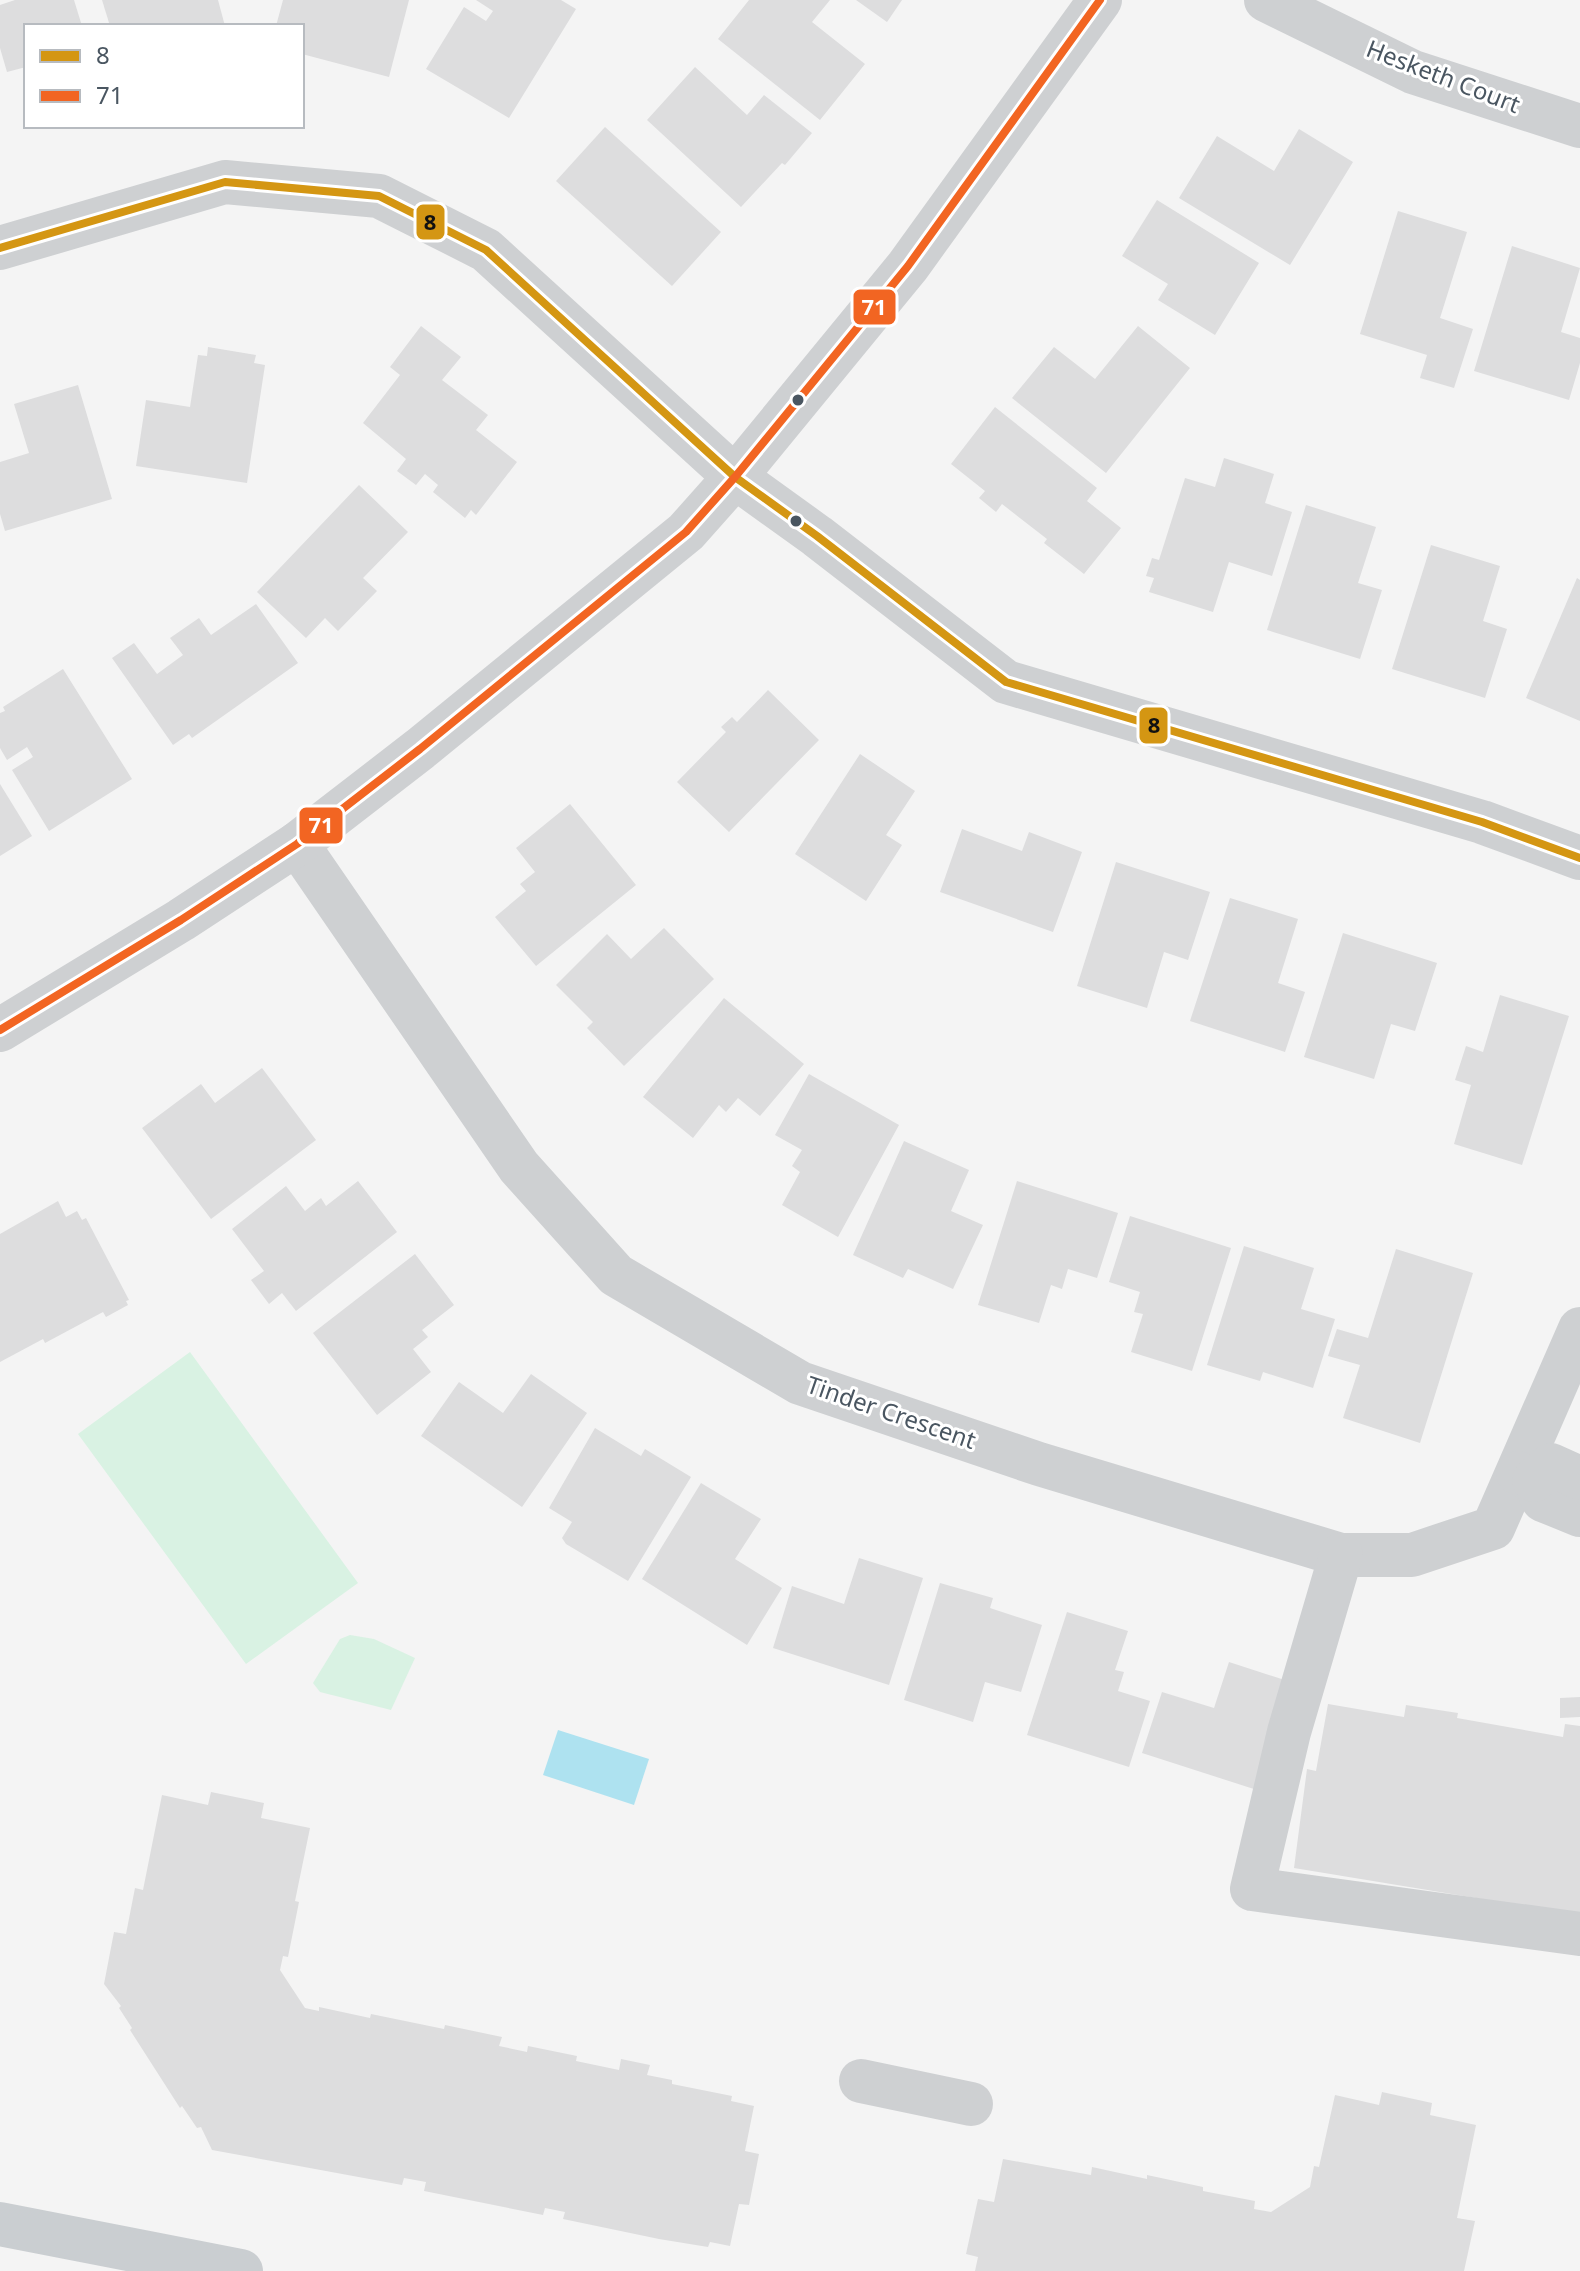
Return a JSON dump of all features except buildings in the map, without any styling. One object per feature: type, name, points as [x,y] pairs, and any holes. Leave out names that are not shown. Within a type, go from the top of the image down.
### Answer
[{"type":"main road","points":[[0,2224],[241,2271]]},
{"type":"street","points":[[0,1030],[181,920],[297,844],[420,749],[686,532],[908,266],[1100,0]]},
{"type":"street","name":"Hesketh Court","points":[[1266,0],[1413,72],[1580,126]]},
{"type":"street","points":[[0,248],[225,182],[379,196],[486,250],[735,477],[817,536],[1006,682],[1482,822],[1580,858]]},
{"type":"street","name":"Tinder Crescent","points":[[297,844],[519,1167],[616,1275],[800,1383],[1039,1464],[1341,1555],[1412,1555],[1493,1528],[1526,1477],[1580,1329]]},
{"type":"street","points":[[1580,1478],[1551,1465],[1526,1477],[1543,1500],[1580,1515]]},
{"type":"street","points":[[1341,1555],[1289,1732],[1252,1889],[1580,1934]]},
{"type":"street","points":[[861,2081],[971,2104]]},
{"type":"green space","points":[[190,1352],[358,1583],[246,1664],[78,1434]]},
{"type":"green space","points":[[350,1635],[374,1639],[415,1658],[391,1710],[320,1692],[313,1683],[340,1639]]},
{"type":"water","points":[[558,1730],[649,1759],[634,1805],[543,1775]]},
{"type":"transit line","name":"71","points":[[0,1030],[181,920],[297,844],[420,749],[686,532],[908,266],[1100,0]]},
{"type":"transit line","name":"8","points":[[0,248],[225,182],[379,196],[486,250],[735,477],[817,536],[1006,682],[1482,822],[1580,858]]}]
